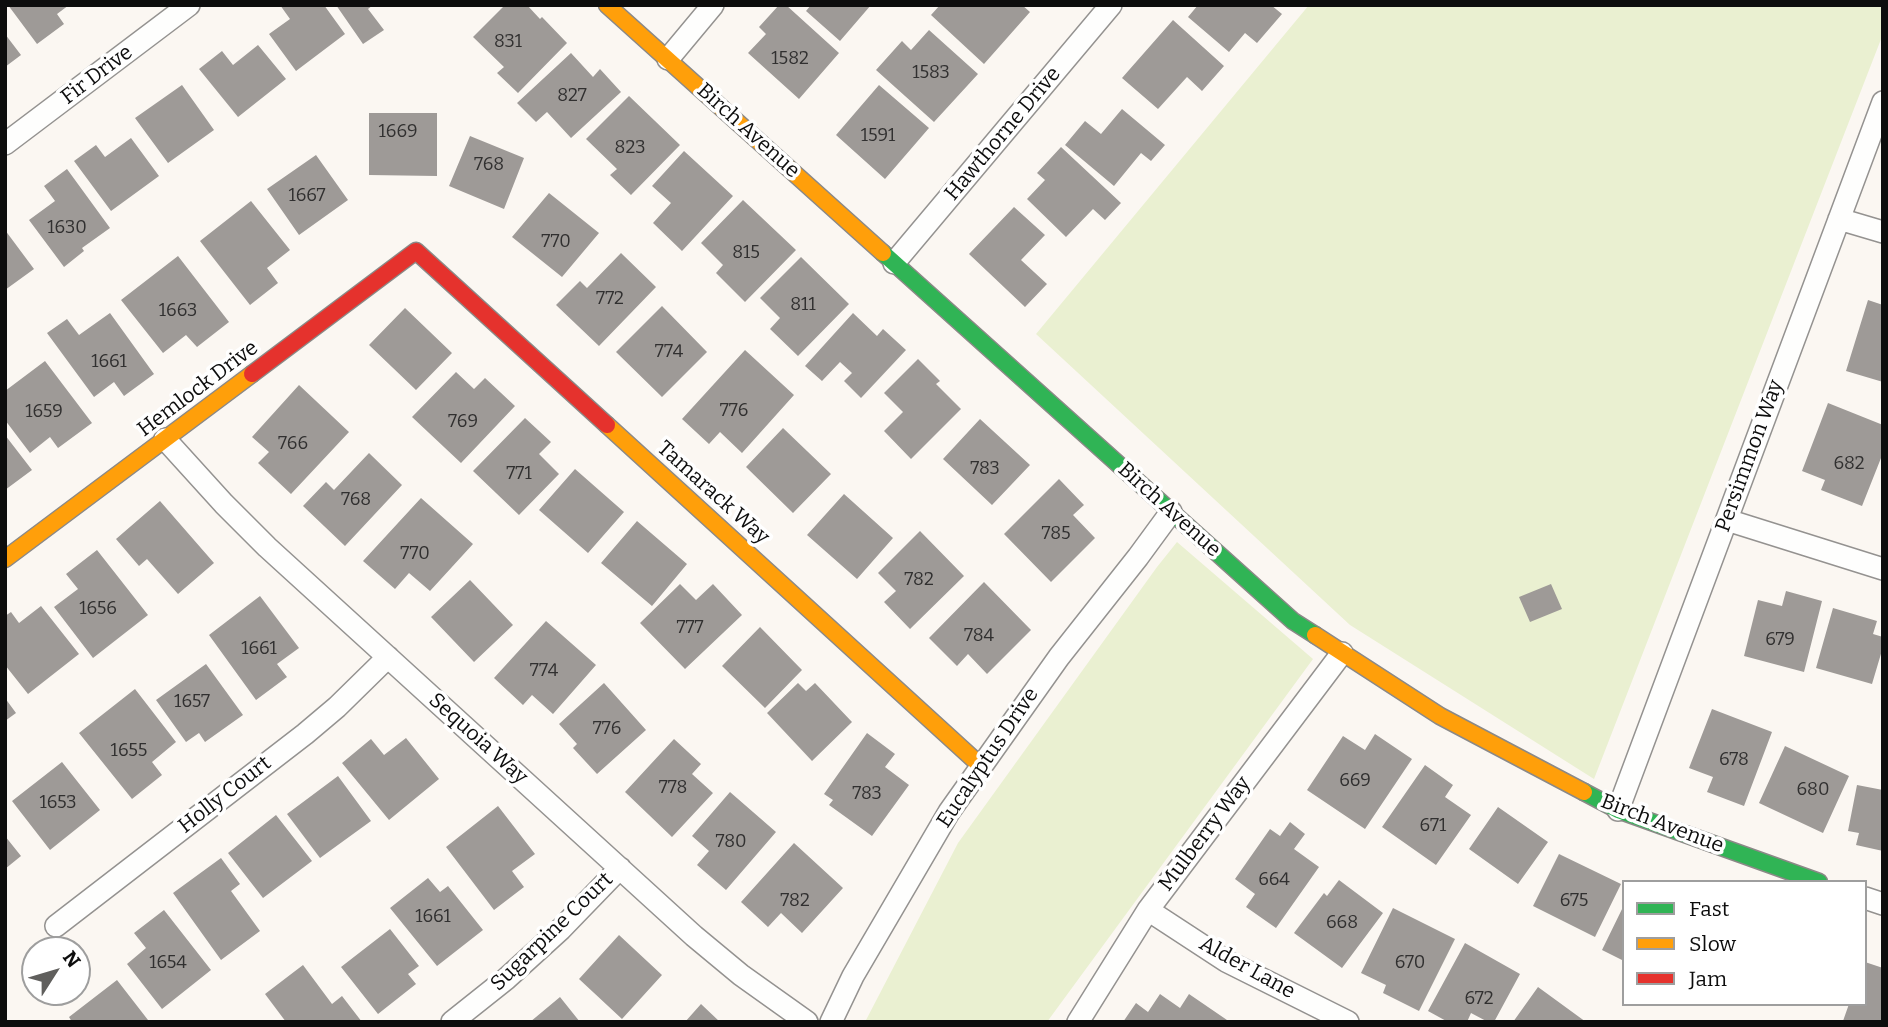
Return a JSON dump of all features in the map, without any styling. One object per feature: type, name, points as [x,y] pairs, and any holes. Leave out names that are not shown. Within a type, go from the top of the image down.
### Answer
[{"type":"street","name":"Fir Drive","points":[[5,144],[189,5]]},
{"type":"street","name":"Birch Avenue","points":[[607,5],[1293,621],[1440,716],[1618,810],[1813,880]]},
{"type":"street","points":[[668,59],[713,5]]},
{"type":"street","name":"Hawthorne Drive","points":[[894,263],[1111,5]]},
{"type":"street","name":"Persimmon Way","points":[[1618,810],[1883,102]]},
{"type":"street","points":[[1839,219],[1883,232]]},
{"type":"street","name":"Hemlock Drive","points":[[5,559],[416,251]]},
{"type":"street","name":"Tamarack Way","points":[[416,251],[981,766]]},
{"type":"street","name":"Sequoia Way","points":[[165,439],[223,505],[267,547],[694,936],[741,975],[807,1022]]},
{"type":"street","name":"Eucalyptus Drive","points":[[831,1022],[853,976],[949,812],[1059,657],[1171,512]]},
{"type":"street","points":[[1727,520],[1883,569]]},
{"type":"street","name":"Mulberry Way","points":[[1077,1022],[1148,910],[1342,653]]},
{"type":"street","name":"Holly Court","points":[[56,926],[305,734],[388,657]]},
{"type":"street","name":"Sugarpine Court","points":[[452,1022],[506,979],[561,929],[620,868]]},
{"type":"street","name":"Alder Lane","points":[[1148,910],[1226,961],[1348,1022]]},
{"type":"green space","points":[[1309,5],[1883,5],[1883,34],[1594,779],[1350,625],[1036,334]]},
{"type":"green space","points":[[1177,542],[1313,659],[1047,1022],[865,1022],[958,843]]},
{"type":"building","points":[[8,5],[69,5],[57,14],[64,24],[37,44]]},
{"type":"building","points":[[280,5],[324,5],[345,34],[296,71],[269,34],[290,19]]},
{"type":"building","points":[[336,5],[373,5],[368,9],[384,30],[363,44]]},
{"type":"building","points":[[505,5],[527,5],[567,43],[518,93],[497,73],[504,67],[473,37]]},
{"type":"building","points":[[779,5],[786,5],[839,53],[799,99],[748,53],[766,34],[759,27]]},
{"type":"building","points":[[811,5],[871,5],[840,41],[806,11]]},
{"type":"building","points":[[940,5],[1022,5],[1030,12],[984,64],[931,15]]},
{"type":"building","points":[[1198,5],[1271,5],[1282,14],[1257,43],[1245,33],[1229,52],[1188,17]]},
{"type":"building","points":[[1173,20],[1224,66],[1202,91],[1187,77],[1158,109],[1122,78]]},
{"type":"building","points":[[929,30],[978,74],[934,122],[876,70],[902,41],[911,50]]},
{"type":"building","points":[[5,34],[21,55],[5,67]]},
{"type":"building","points":[[258,45],[286,79],[238,117],[199,69],[222,51],[233,65]]},
{"type":"building","points":[[571,53],[593,77],[600,69],[621,92],[571,138],[547,112],[536,122],[517,103]]},
{"type":"building","points":[[182,85],[214,130],[168,163],[135,118]]},
{"type":"building","points":[[879,85],[929,128],[885,179],[836,135]]},
{"type":"building","points":[[629,96],[680,145],[631,195],[610,175],[617,169],[586,139]]},
{"type":"building","points":[[1122,109],[1165,145],[1151,161],[1141,153],[1114,186],[1065,145],[1085,121],[1101,134]]},
{"type":"building","points":[[369,113],[437,113],[437,176],[369,175]]},
{"type":"building","points":[[470,136],[524,158],[504,209],[449,186]]},
{"type":"building","points":[[131,138],[159,176],[111,211],[74,161],[96,145],[105,157]]},
{"type":"building","points":[[1061,147],[1121,203],[1105,220],[1093,209],[1066,237],[1027,199],[1045,180],[1037,173]]},
{"type":"building","points":[[684,151],[733,196],[682,251],[653,223],[671,203],[652,186]]},
{"type":"building","points":[[316,155],[348,200],[299,235],[267,189]]},
{"type":"building","points":[[67,169],[110,228],[82,248],[84,251],[64,267],[29,220],[55,201],[44,186]]},
{"type":"building","points":[[549,193],[599,233],[562,277],[512,237]]},
{"type":"building","points":[[743,200],[796,250],[745,302],[716,273],[723,265],[701,243]]},
{"type":"building","points":[[251,201],[290,250],[267,268],[278,283],[250,305],[200,241]]},
{"type":"building","points":[[1014,207],[1045,235],[1021,260],[1047,284],[1025,307],[969,254]]},
{"type":"building","points":[[5,230],[34,269],[5,290]]},
{"type":"building","points":[[621,253],[656,287],[599,346],[556,305],[580,281],[587,288]]},
{"type":"building","points":[[178,256],[229,322],[197,347],[186,335],[163,353],[121,300]]},
{"type":"building","points":[[801,257],[849,304],[798,356],[770,329],[780,318],[760,298]]},
{"type":"building","points":[[1868,300],[1883,305],[1883,382],[1846,371]]},
{"type":"building","points":[[662,306],[707,352],[662,397],[616,352]]},
{"type":"building","points":[[405,308],[452,353],[416,390],[369,345]]},
{"type":"building","points":[[110,313],[154,374],[124,396],[114,382],[94,397],[47,333],[67,319],[79,335]]},
{"type":"building","points":[[853,313],[877,336],[883,329],[906,350],[861,398],[844,381],[852,373],[840,362],[822,381],[805,366]]},
{"type":"building","points":[[745,350],[794,395],[742,453],[720,432],[709,444],[682,419]]},
{"type":"building","points":[[918,359],[940,381],[936,384],[961,409],[911,459],[884,431],[903,412],[884,393]]},
{"type":"building","points":[[45,361],[92,423],[58,448],[50,437],[30,453],[5,420],[5,391]]},
{"type":"building","points":[[456,372],[474,389],[485,378],[515,406],[461,463],[412,417]]},
{"type":"building","points":[[299,385],[349,432],[291,494],[258,463],[269,452],[252,437]]},
{"type":"building","points":[[1828,403],[1883,425],[1883,453],[1862,506],[1821,490],[1825,480],[1802,471]]},
{"type":"building","points":[[525,418],[551,442],[539,454],[559,474],[519,515],[473,471]]},
{"type":"building","points":[[980,419],[1030,465],[992,505],[943,459]]},
{"type":"building","points":[[783,428],[831,474],[793,513],[746,467]]},
{"type":"building","points":[[5,435],[32,470],[5,490]]},
{"type":"building","points":[[369,453],[402,485],[345,546],[303,506],[326,482],[334,490]]},
{"type":"building","points":[[575,469],[624,512],[588,553],[539,510]]},
{"type":"building","points":[[1059,479],[1084,505],[1073,515],[1095,538],[1051,582],[1004,534]]},
{"type":"building","points":[[844,494],[893,538],[857,579],[807,535]]},
{"type":"building","points":[[421,498],[473,544],[430,591],[409,573],[395,589],[363,561]]},
{"type":"building","points":[[160,501],[214,563],[178,594],[147,559],[139,566],[116,539]]},
{"type":"building","points":[[637,521],[687,564],[652,606],[601,563]]},
{"type":"building","points":[[920,531],[964,576],[910,629],[884,602],[896,591],[878,573]]},
{"type":"building","points":[[97,550],[148,615],[93,658],[54,607],[78,589],[66,574]]},
{"type":"building","points":[[470,580],[513,625],[474,662],[431,617]]},
{"type":"building","points":[[984,582],[1031,630],[987,674],[968,654],[957,666],[929,638]]},
{"type":"building","points":[[680,584],[696,600],[713,584],[742,615],[685,669],[640,623]]},
{"type":"building","points":[[1551,584],[1562,609],[1530,622],[1519,597]]},
{"type":"building","points":[[1786,591],[1822,601],[1804,672],[1744,656],[1758,600],[1782,606]]},
{"type":"building","points":[[260,596],[299,648],[277,664],[287,677],[256,700],[209,635]]},
{"type":"building","points":[[41,606],[79,654],[28,694],[5,665],[5,616],[11,612],[19,623]]},
{"type":"building","points":[[1833,608],[1877,621],[1873,634],[1883,637],[1883,647],[1872,684],[1816,668]]},
{"type":"building","points":[[546,621],[596,665],[553,714],[532,695],[523,705],[494,678]]},
{"type":"building","points":[[760,627],[802,670],[765,708],[722,666]]},
{"type":"building","points":[[206,664],[243,715],[205,742],[199,733],[186,742],[156,700]]},
{"type":"building","points":[[604,683],[646,730],[597,774],[573,748],[577,744],[559,724]]},
{"type":"building","points":[[798,683],[806,691],[815,683],[852,722],[812,761],[767,713]]},
{"type":"building","points":[[135,689],[176,742],[152,762],[162,775],[132,799],[79,733]]},
{"type":"building","points":[[5,698],[16,713],[5,721]]},
{"type":"building","points":[[1712,709],[1772,732],[1744,806],[1707,792],[1713,777],[1689,768]]},
{"type":"building","points":[[867,733],[895,754],[885,767],[909,785],[872,836],[829,805],[833,800],[824,794]]},
{"type":"building","points":[[1375,734],[1412,759],[1365,829],[1307,790],[1343,736],[1365,750]]},
{"type":"building","points":[[406,738],[439,779],[389,820],[342,763],[371,739],[384,755]]},
{"type":"building","points":[[674,739],[701,764],[692,774],[713,793],[672,837],[625,792]]},
{"type":"building","points":[[1785,746],[1849,776],[1823,833],[1759,803]]},
{"type":"building","points":[[62,762],[100,810],[50,850],[12,801]]},
{"type":"building","points":[[1425,765],[1453,785],[1445,797],[1471,815],[1436,865],[1382,827]]},
{"type":"building","points":[[338,776],[371,821],[320,858],[287,814]]},
{"type":"building","points":[[1857,785],[1883,790],[1883,851],[1856,845],[1859,833],[1848,831]]},
{"type":"building","points":[[730,792],[776,832],[726,890],[697,865],[709,851],[692,836]]},
{"type":"building","points":[[498,806],[535,854],[512,871],[524,887],[494,910],[446,847]]},
{"type":"building","points":[[1498,807],[1548,842],[1518,884],[1469,849]]},
{"type":"building","points":[[276,815],[312,861],[263,898],[228,853]]},
{"type":"building","points":[[1290,822],[1305,834],[1294,849],[1319,867],[1276,928],[1246,907],[1255,894],[1235,879],[1270,829],[1280,836]]},
{"type":"building","points":[[5,836],[21,856],[5,869]]},
{"type":"building","points":[[794,843],[843,888],[802,933],[781,913],[768,927],[741,902]]},
{"type":"building","points":[[1559,854],[1621,884],[1595,937],[1533,906]]},
{"type":"building","points":[[221,858],[240,884],[231,891],[260,931],[221,960],[173,893]]},
{"type":"building","points":[[428,878],[440,892],[448,886],[483,930],[437,966],[390,908]]},
{"type":"building","points":[[1339,880],[1383,913],[1342,968],[1294,933],[1324,893],[1327,896]]},
{"type":"building","points":[[1393,908],[1455,939],[1419,1011],[1383,993],[1386,985],[1361,973]]},
{"type":"building","points":[[1622,909],[1622,960],[1602,950]]},
{"type":"building","points":[[164,910],[211,970],[162,1009],[127,964],[146,948],[134,933]]},
{"type":"building","points":[[390,929],[419,966],[408,974],[416,984],[378,1014],[341,967]]},
{"type":"building","points":[[619,935],[662,975],[622,1019],[579,979]]},
{"type":"building","points":[[1465,943],[1520,974],[1494,1022],[1488,1022],[1471,1013],[1467,1022],[1448,1022],[1428,1011]]},
{"type":"building","points":[[1867,963],[1883,968],[1883,1022],[1843,1021],[1848,1006],[1867,1006]]},
{"type":"building","points":[[303,965],[332,1004],[342,996],[362,1022],[286,1022],[265,994]]},
{"type":"building","points":[[117,980],[148,1020],[72,1022],[69,1017],[83,1006],[91,1006],[91,1000]]},
{"type":"building","points":[[1538,987],[1586,1022],[1513,1022]]},
{"type":"building","points":[[1160,994],[1180,1008],[1189,994],[1227,1020],[1123,1022],[1136,1003],[1148,1012]]},
{"type":"building","points":[[560,997],[580,1022],[530,1022]]},
{"type":"building","points":[[701,1004],[720,1022],[685,1022]]},
{"type":"traffic: fast","points":[[883,253],[1293,621],[1315,635]]},
{"type":"traffic: fast","points":[[1584,792],[1618,810],[1813,880]]},
{"type":"traffic: slow","points":[[607,5],[883,253]]},
{"type":"traffic: slow","points":[[5,559],[252,374]]},
{"type":"traffic: slow","points":[[607,425],[981,766]]},
{"type":"traffic: slow","points":[[1315,635],[1440,716],[1584,792]]},
{"type":"traffic: jam","points":[[252,374],[416,251],[607,425]]}]
